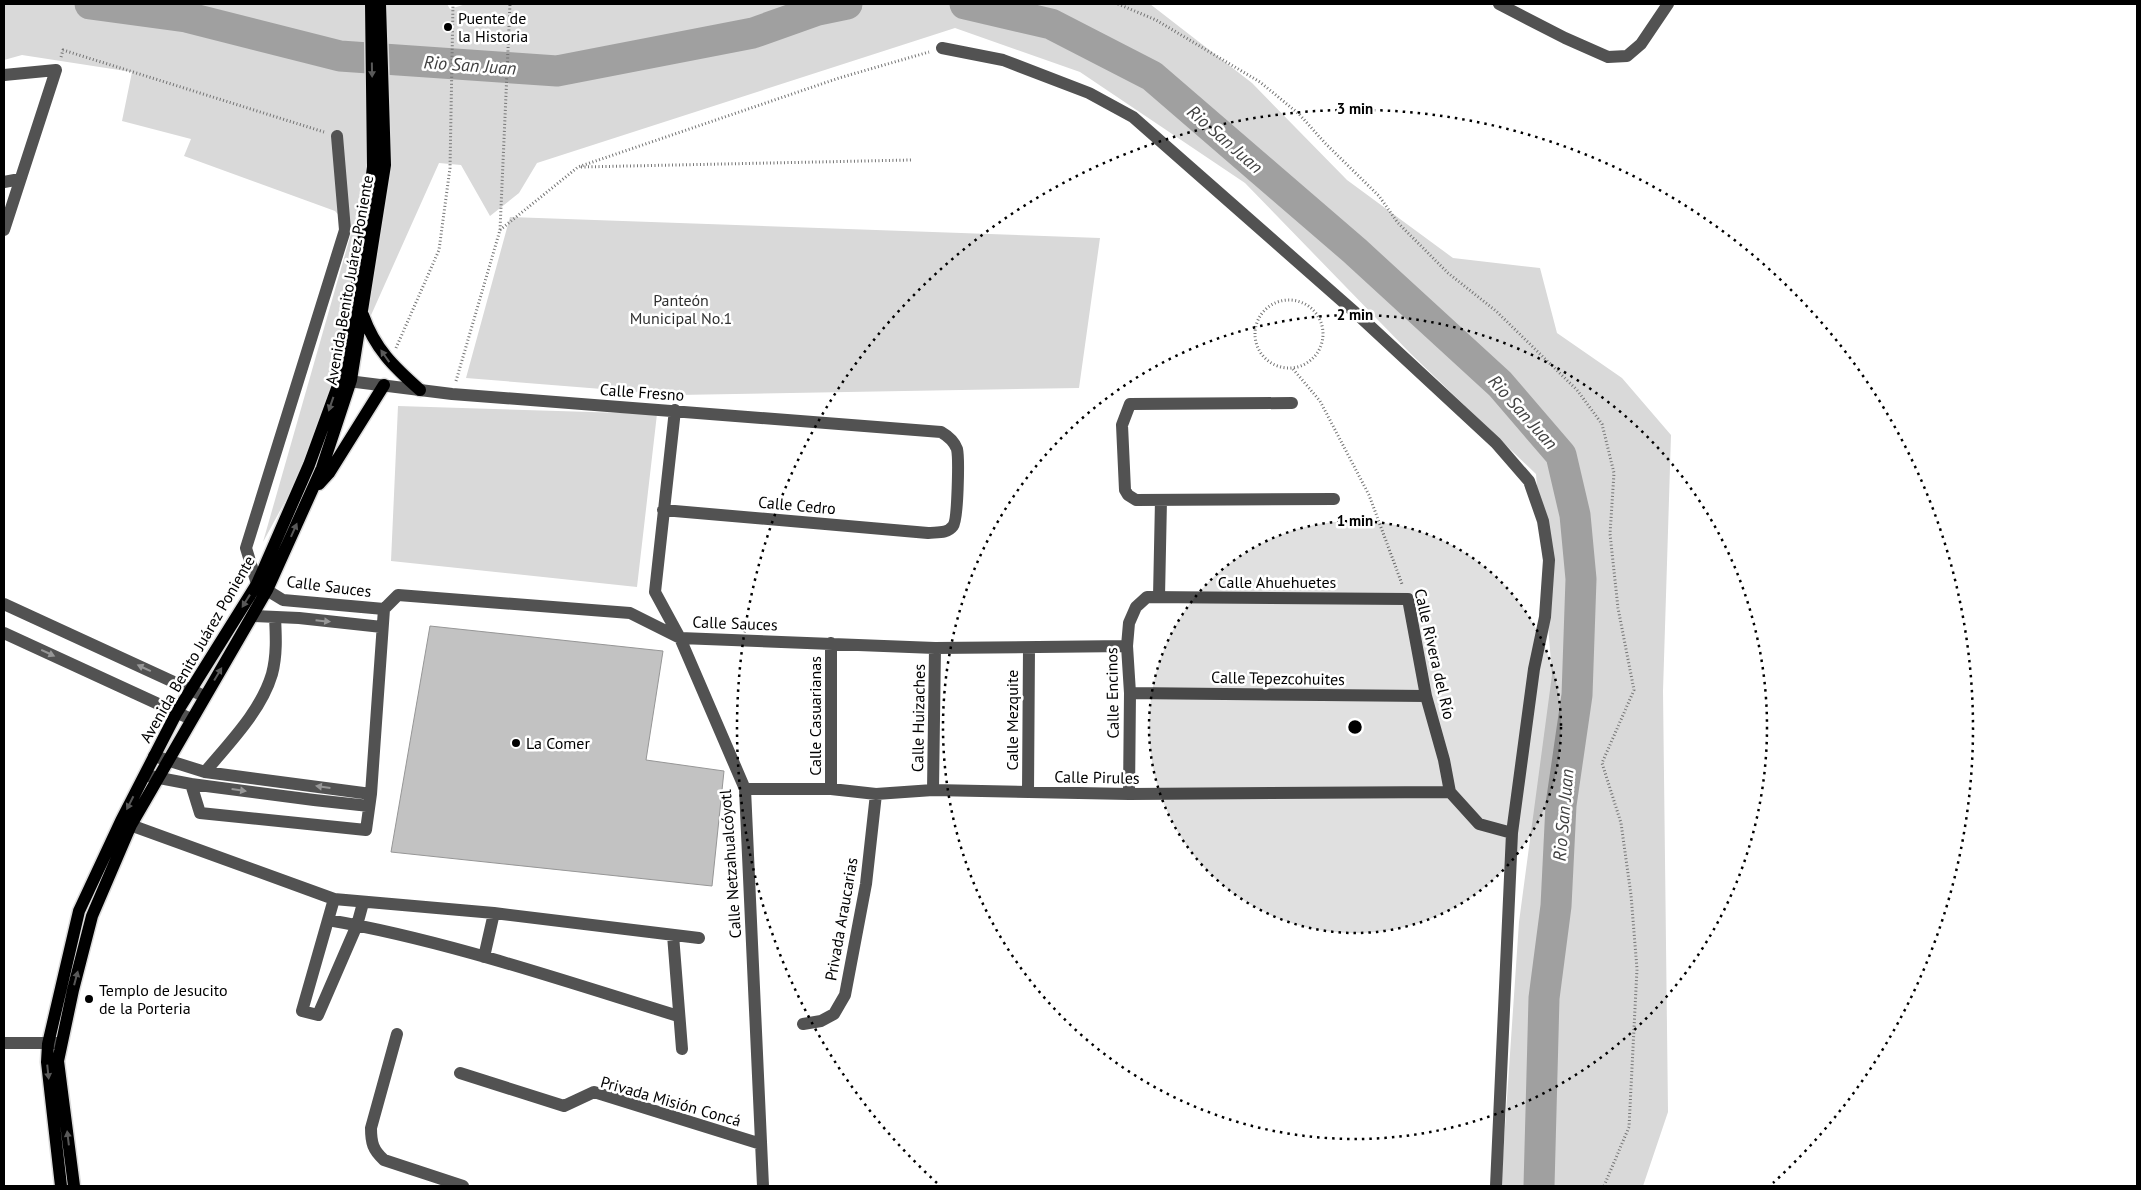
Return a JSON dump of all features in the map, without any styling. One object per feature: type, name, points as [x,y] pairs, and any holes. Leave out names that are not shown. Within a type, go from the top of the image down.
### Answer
[{"type":"main road","name":"Avenida Benito Juárez Poniente","points":[[61,1186],[47,1062],[48,1044],[79,911],[126,823],[158,778],[204,696],[253,616],[262,587],[345,380],[359,272],[379,166],[371,4]]},
{"type":"main road","name":"Avenida Benito Juárez Poniente","points":[[74,1186],[58,1061],[73,990],[92,916],[144,775],[190,689],[262,587],[322,468],[363,314],[379,166],[380,4]]},
{"type":"main road","points":[[363,314],[370,333],[390,362],[420,390]]},
{"type":"main road","points":[[310,493],[329,473],[384,385]]},
{"type":"street","points":[[1499,4],[1565,38],[1608,57],[1627,56],[1641,44],[1668,4]]},
{"type":"street","points":[[942,48],[1003,60],[1089,93],[1134,117],[1358,315],[1496,443],[1529,481],[1543,521],[1548,560],[1545,617],[1534,669],[1512,833],[1496,1186]]},
{"type":"street","points":[[4,75],[56,70],[4,230]]},
{"type":"street","points":[[262,587],[246,548],[346,230],[337,136]]},
{"type":"street","points":[[4,182],[20,179]]},
{"type":"street","name":"Calle Fresno","points":[[345,380],[452,394],[941,432]]},
{"type":"street","points":[[1292,403],[1130,404],[1122,425],[1125,490],[1128,495],[1136,500],[1334,499]]},
{"type":"street","name":"Calle Netzahualcóyotl","points":[[675,410],[655,592],[680,638],[744,789],[763,1186]]},
{"type":"street","name":"Calle Cedro","points":[[664,510],[928,533],[946,532],[954,525],[957,514],[957,449],[951,439],[941,432]]},
{"type":"street","points":[[1153,597],[1161,500]]},
{"type":"street","name":"Calle Sauces","points":[[262,587],[283,600],[384,609],[398,595],[630,614],[680,638],[935,648],[1127,646]]},
{"type":"street","name":"Calle Ahuehuetes","points":[[1153,597],[1408,599]]},
{"type":"street","name":"Calle Encinos","points":[[1129,794],[1130,693],[1127,646],[1129,623],[1136,607],[1153,597]]},
{"type":"street","name":"Calle Rivera del Río","points":[[1408,599],[1426,696],[1444,760],[1450,792]]},
{"type":"street","points":[[4,604],[204,696]]},
{"type":"street","points":[[191,784],[200,813],[366,830],[370,800],[384,609]]},
{"type":"street","points":[[253,616],[275,616],[382,627]]},
{"type":"street","points":[[205,772],[256,708],[272,674],[276,651],[275,616]]},
{"type":"street","points":[[4,633],[191,719]]},
{"type":"street","name":"Calle Casuarianas","points":[[831,643],[831,789]]},
{"type":"street","name":"Calle Huizaches","points":[[933,790],[935,648]]},
{"type":"street","name":"Calle Mezquite","points":[[1028,792],[1029,648]]},
{"type":"street","name":"Calle Tepezcohuites","points":[[1130,693],[1426,696]]},
{"type":"street","points":[[154,756],[205,772],[370,800]]},
{"type":"street","points":[[144,775],[191,784],[370,800]]},
{"type":"street","name":"Calle Pirules","points":[[744,789],[831,789],[876,794],[933,790],[1129,794],[1450,792]]},
{"type":"street","points":[[1450,792],[1479,824],[1512,833]]},
{"type":"street","name":"Privada Araucarias","points":[[803,1024],[821,1021],[834,1014],[844,995],[866,884],[876,794]]},
{"type":"street","points":[[126,823],[334,899],[494,913],[699,938]]},
{"type":"street","points":[[334,899],[302,1011],[318,1015],[357,925],[363,903]]},
{"type":"street","points":[[484,957],[494,913]]},
{"type":"street","points":[[328,920],[357,925],[484,957],[678,1016]]},
{"type":"street","points":[[673,934],[682,1049]]},
{"type":"street","points":[[397,1034],[371,1128],[374,1152],[384,1160],[464,1186]]},
{"type":"street","points":[[4,1043],[62,1043]]},
{"type":"street","name":"Privada Misión Concá","points":[[460,1073],[564,1106],[594,1092],[761,1144]]},
{"type":"path","points":[[390,362],[439,250],[450,168],[453,4]]},
{"type":"path","points":[[452,394],[500,230],[510,4]]},
{"type":"path","points":[[1118,4],[1156,20],[1260,82],[1299,114],[1325,143],[1379,196],[1398,223],[1448,273],[1496,311],[1577,390],[1602,424],[1614,473],[1610,534],[1618,608],[1634,690],[1602,763],[1620,823],[1632,895],[1637,969],[1629,1127],[1604,1186]]},
{"type":"path","points":[[500,230],[578,167],[839,78],[942,48]]},
{"type":"path","points":[[63,50],[337,136]]},
{"type":"path","points":[[578,167],[911,160]]},
{"type":"path","points":[[1292,300],[1302,302],[1312,308],[1319,317],[1323,327],[1323,339],[1320,350],[1313,359],[1304,365],[1292,369],[1281,368],[1271,363],[1262,356],[1256,346],[1254,334],[1259,318],[1270,305],[1280,301],[1292,300]]},
{"type":"path","name":"Calle Rivera del Río","points":[[1292,369],[1320,401],[1369,495],[1408,599]]},
{"type":"green space","points":[[4,4],[447,4],[450,9],[466,4],[1150,4],[1252,83],[1347,180],[1453,258],[1540,268],[1557,333],[1622,378],[1671,435],[1663,691],[1668,1112],[1643,1186],[1501,1186],[1519,922],[1552,675],[1536,474],[1411,354],[1245,183],[1080,72],[955,28],[537,163],[519,193],[490,216],[461,165],[439,163],[301,472],[263,542],[352,230],[335,211],[184,156],[191,139],[122,121],[132,72],[22,55],[4,60]]},
{"type":"green space","name":"Panteón Municipal No.1","points":[[510,217],[1100,238],[1079,388],[677,395],[466,378]]},
{"type":"green space","points":[[398,406],[657,414],[637,587],[391,561]]},
{"type":"building","points":[[430,626],[663,651],[646,760],[724,771],[712,886],[391,852]]},
{"type":"waterway","name":"Rio San Juan","points":[[90,4],[186,17],[340,56],[557,71],[753,33],[818,10],[847,4]]},
{"type":"waterway","name":"Rio San Juan","points":[[965,4],[1051,24],[1152,76],[1355,251],[1500,384],[1561,455],[1575,515],[1581,579],[1577,695],[1561,805],[1556,906],[1544,998],[1539,1186]]},
{"type":"place","name":"Puente de la Historia","points":[[448,27]]},
{"type":"place","name":"La Comer","points":[[516,743]]},
{"type":"place","name":"Templo de Jesucito de la Porteria","points":[[89,999]]}]
